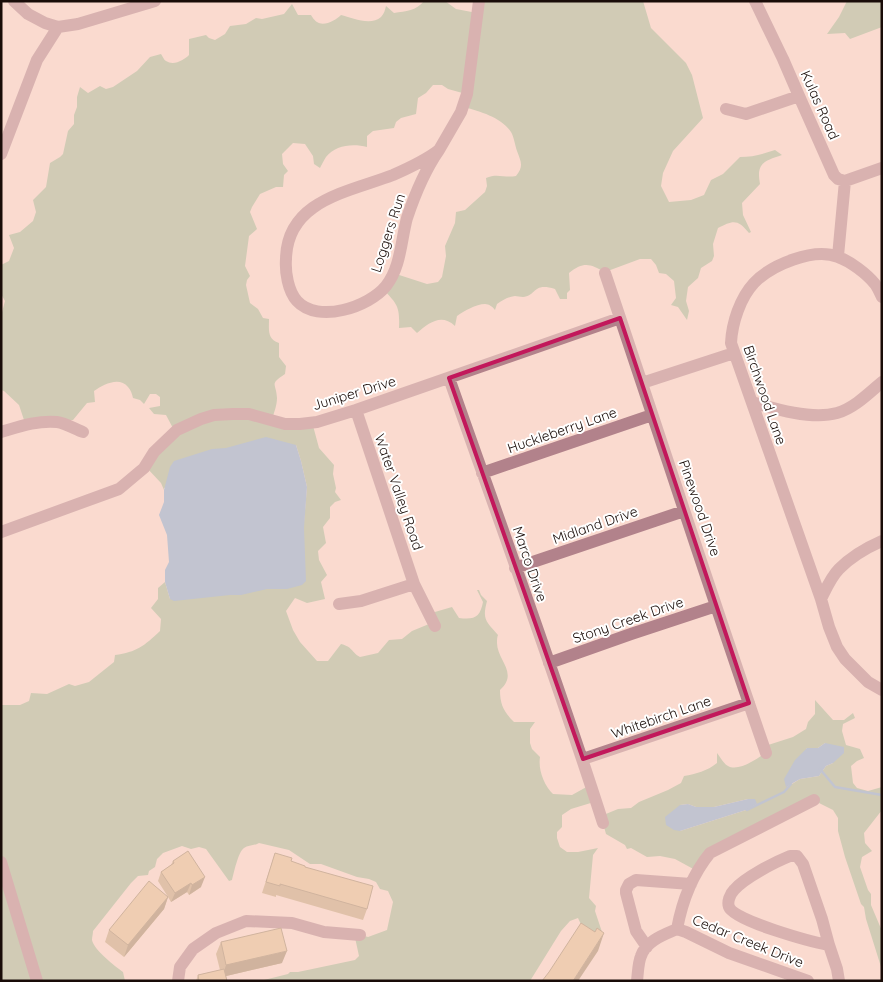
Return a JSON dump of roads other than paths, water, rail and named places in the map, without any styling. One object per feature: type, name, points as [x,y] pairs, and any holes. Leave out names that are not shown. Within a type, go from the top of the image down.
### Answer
[{"type":"street","points":[[14,1],[28,14],[58,28],[78,24],[155,1]]},
{"type":"street","name":"Loggers Run","points":[[439,150],[430,157],[395,174],[327,199],[308,210],[296,223],[290,234],[285,263],[290,290],[304,308],[318,312],[346,309],[372,297],[385,286],[392,275],[414,198],[433,158],[439,150],[461,112],[467,94],[479,1]]},
{"type":"street","name":"Kulas Road","points":[[755,1],[834,174],[838,179],[845,181]]},
{"type":"street","points":[[1,154],[37,60],[58,28]]},
{"type":"street","points":[[726,109],[746,114],[799,96]]},
{"type":"street","points":[[882,168],[845,181],[838,256],[867,275],[876,285],[882,298]]},
{"type":"street","name":"Birchwood Lane","points":[[838,256],[822,254],[791,261],[777,266],[765,274],[753,284],[737,313],[732,329],[732,343],[837,647],[855,670],[868,682],[882,690]]},
{"type":"street","name":"Pinewood Drive","points":[[605,273],[766,753]]},
{"type":"street","name":"Juniper Drive","points":[[1,532],[119,489],[144,468],[154,452],[178,430],[201,419],[214,415],[249,414],[285,424],[317,422],[620,318]]},
{"type":"street","points":[[642,383],[734,353]]},
{"type":"street","name":"Marco Drive","points":[[449,378],[603,823]]},
{"type":"street","points":[[752,402],[799,414],[820,415],[837,413],[861,401],[882,382]]},
{"type":"street","name":"Water Valley Road","points":[[356,410],[414,584]]},
{"type":"street","name":"Huckleberry Lane","points":[[482,473],[652,416]]},
{"type":"street","points":[[1,432],[41,422],[58,422],[83,432]]},
{"type":"street","name":"Midland Drive","points":[[515,568],[684,511]]},
{"type":"street","points":[[821,599],[838,570],[866,548],[882,541]]},
{"type":"street","points":[[339,604],[361,601],[414,584],[435,626]]},
{"type":"street","name":"Stony Creek Drive","points":[[549,663],[716,606]]},
{"type":"street","name":"Whitebirch Lane","points":[[582,759],[749,703]]},
{"type":"street","points":[[637,981],[641,957],[652,942],[676,929],[680,911],[691,884],[710,853],[814,800]]},
{"type":"street","points":[[829,946],[767,928],[739,916],[731,911],[728,906],[732,891],[755,874],[781,859],[798,856],[810,883],[837,969],[839,981]]},
{"type":"street","points":[[1,862],[37,981]]},
{"type":"street","points":[[647,947],[636,931],[626,890],[630,884],[636,880],[691,884]]},
{"type":"street","points":[[178,981],[180,967],[193,948],[216,933],[246,921],[292,923],[324,932],[360,935]]},
{"type":"street","name":"Cedar Creek Drive","points":[[676,929],[729,953],[808,981]]},
{"type":"water","points":[[266,437],[296,445],[301,461],[307,487],[304,528],[306,581],[302,585],[287,589],[267,589],[241,595],[174,601],[170,599],[165,582],[165,570],[169,562],[167,535],[159,515],[164,502],[164,490],[170,467],[174,461],[212,449],[226,448]]},
{"type":"water","points":[[825,743],[844,747],[844,753],[833,763],[826,766],[819,776],[800,779],[786,787],[784,779],[795,760],[807,748],[818,748]]},
{"type":"water","points":[[755,799],[757,804],[746,810],[680,831],[666,825],[665,817],[680,805],[714,807]]},
{"type":"waterway","points":[[820,769],[835,787],[882,795]]},
{"type":"waterway","points":[[747,810],[784,792],[791,784]]}]
